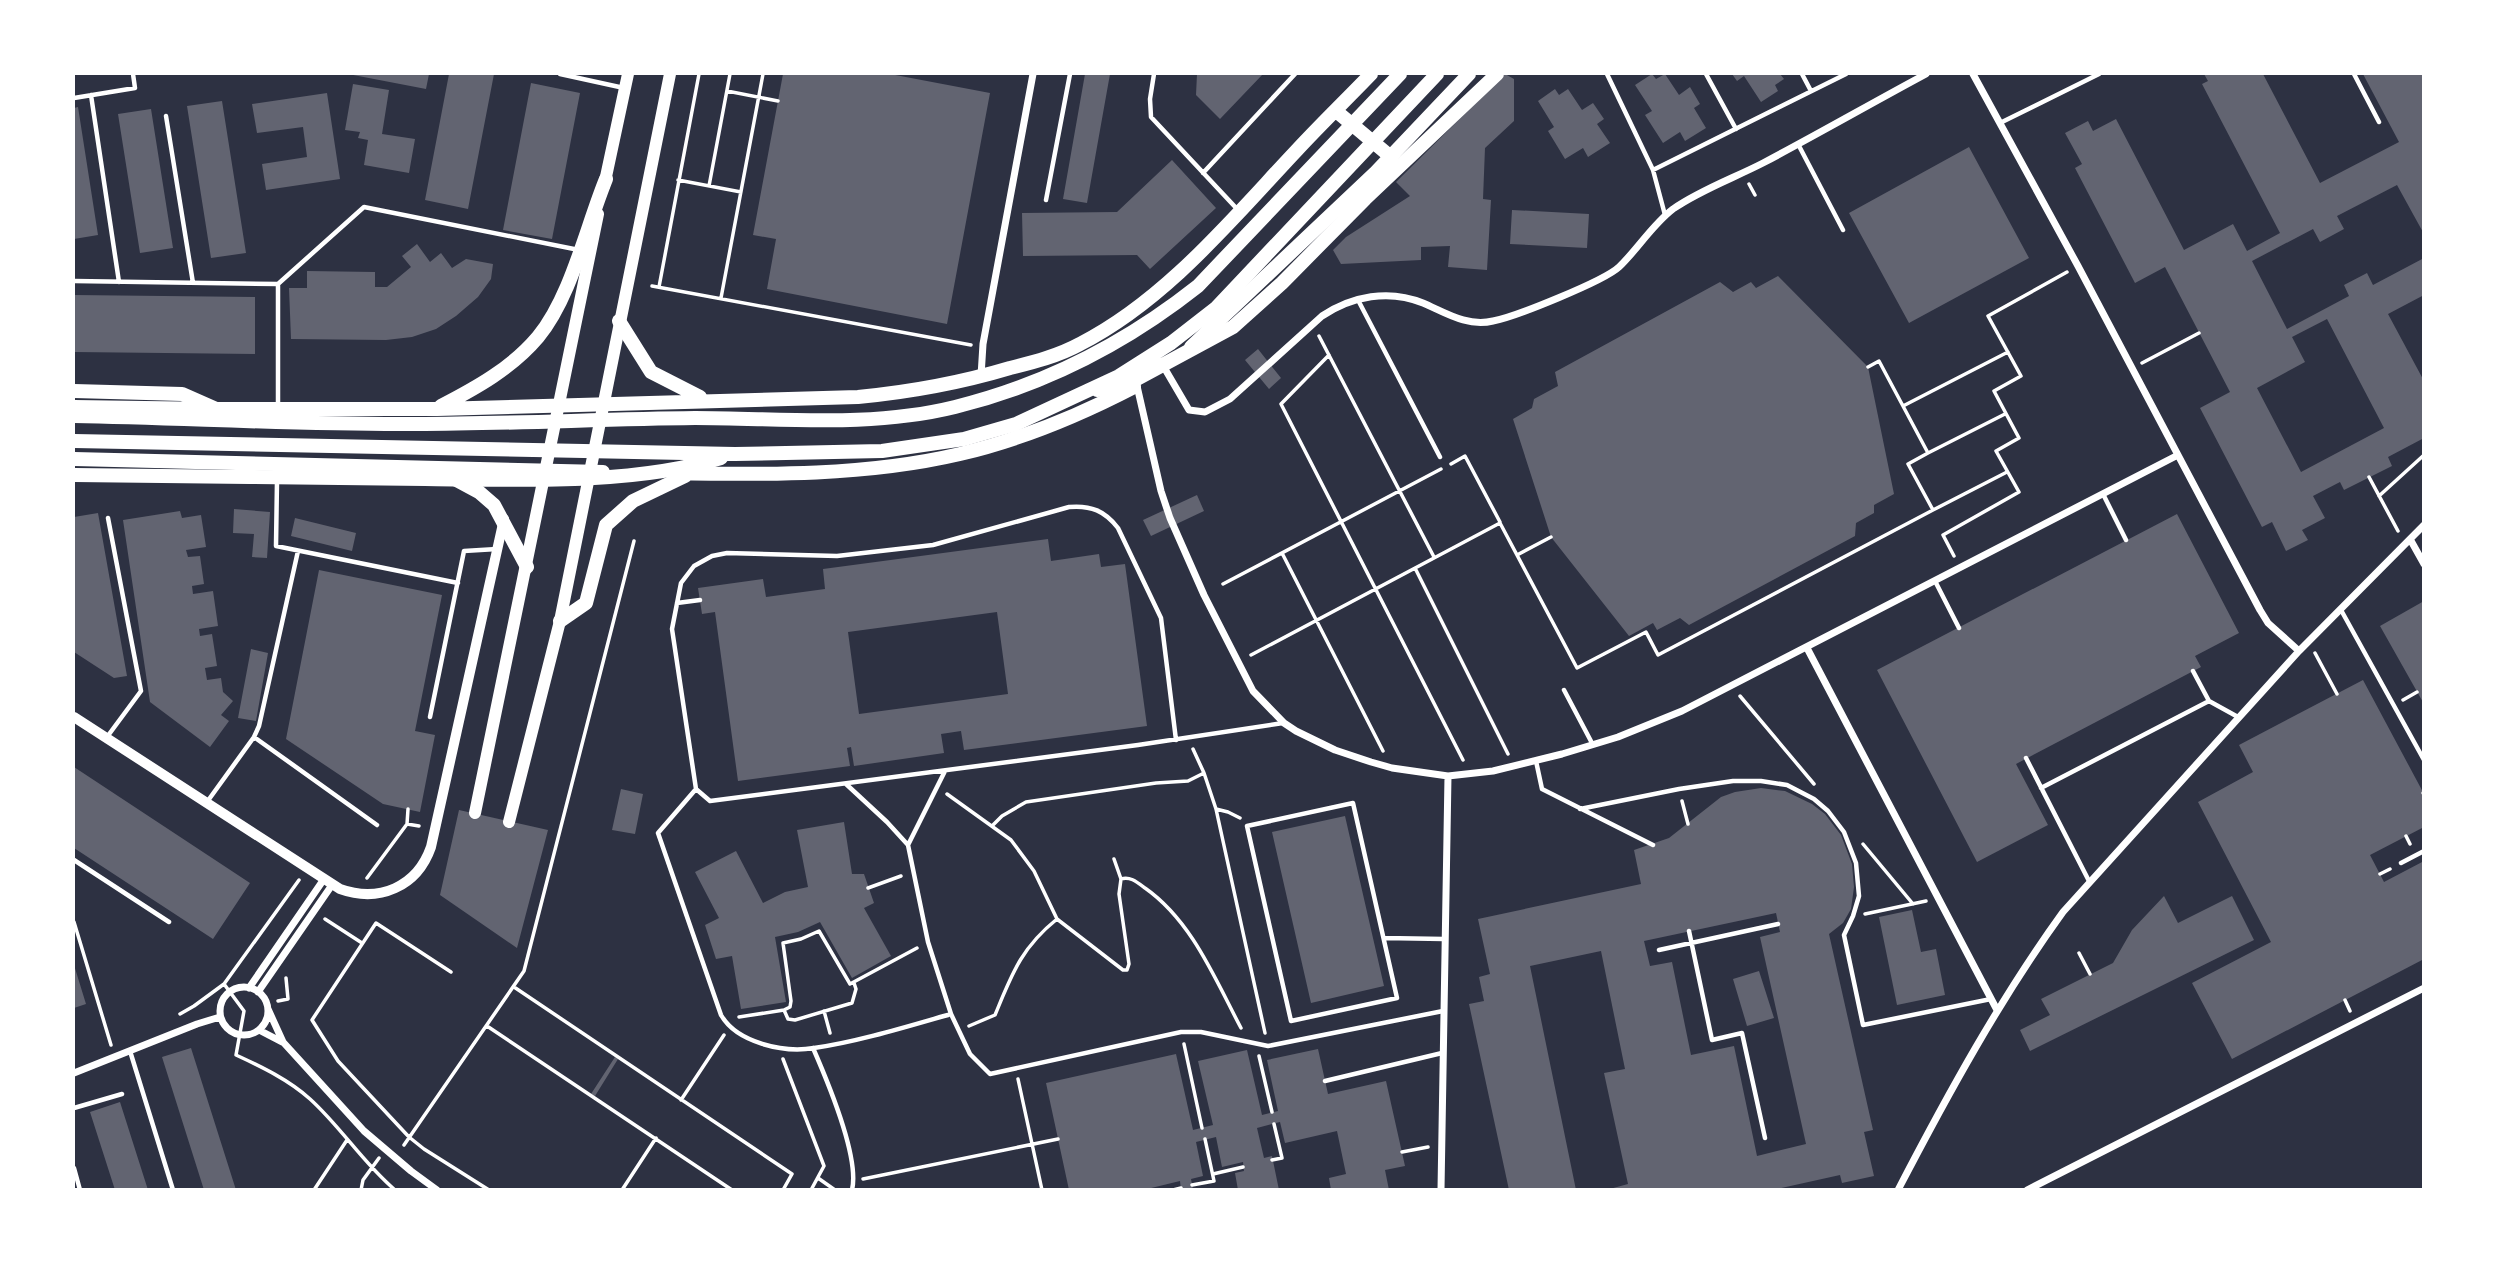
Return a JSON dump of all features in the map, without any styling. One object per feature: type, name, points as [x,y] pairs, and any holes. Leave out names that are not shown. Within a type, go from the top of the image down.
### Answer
[{"type":"main road","points":[[475,813],[628,74]]},
{"type":"main road","points":[[509,822],[560,621],[670,74]]},
{"type":"main road","points":[[74,407],[216,410],[438,408],[858,397],[911,391],[981,376],[1051,357],[1080,344],[1104,330],[1186,267],[1371,74]]},
{"type":"main road","points":[[74,416],[415,424],[696,418],[838,420],[912,415],[964,405],[1076,363],[1160,316],[1206,278],[1400,74]]},
{"type":"main road","points":[[74,440],[735,454],[882,451],[964,439],[1016,424],[1089,391],[1171,344],[1216,308],[1437,74]]},
{"type":"main road","points":[[74,459],[689,474],[841,471],[919,462],[1000,443],[1072,416],[1137,386],[1165,369],[1391,157],[1469,74]]},
{"type":"main road","points":[[1089,391],[1120,388],[1233,327],[1282,283],[1365,199],[1497,74]]},
{"type":"main road","points":[[1336,111],[1391,157]]},
{"type":"main road","points":[[438,408],[482,385],[538,337],[572,273],[606,179]]},
{"type":"main road","points":[[619,321],[651,372],[705,399]]},
{"type":"main road","points":[[76,391],[182,394],[216,410]]},
{"type":"main road","points":[[74,475],[486,479],[579,477],[689,468],[735,454]]},
{"type":"main road","points":[[437,469],[479,492],[494,505],[527,567]]},
{"type":"main road","points":[[560,621],[586,603],[606,525],[633,501],[689,474]]},
{"type":"street","points":[[981,376],[983,347],[1032,74]]},
{"type":"street","points":[[1165,369],[1189,410],[1205,412],[1230,399],[1330,311],[1357,300],[1395,295],[1422,302],[1451,317],[1472,323],[1495,321],[1608,276],[1665,216],[1683,203],[1926,74]]},
{"type":"street","points":[[1973,74],[2268,623],[2299,651]]},
{"type":"street","points":[[1137,386],[1154,463],[1170,518],[1253,691],[1284,723],[1311,740],[1392,768],[1448,776],[1470,775],[1536,761],[1593,745],[1682,712],[2178,455]]},
{"type":"street","points":[[74,716],[328,882],[356,894],[374,895],[395,889],[413,877],[428,858],[503,519]]},
{"type":"street","points":[[1898,1189],[1997,1010],[2029,958],[2063,912],[2299,651],[2424,525]]},
{"type":"street","points":[[2407,542],[2424,564]]},
{"type":"street","points":[[1807,648],[1997,1010]]},
{"type":"street","points":[[1441,1189],[1448,776]]},
{"type":"street","points":[[258,992],[314,911],[328,882]]},
{"type":"street","points":[[249,988],[328,882]]},
{"type":"street","points":[[268,1009],[267,1017],[253,1034],[240,1035],[227,1029],[220,1017],[222,1003],[230,992],[249,988],[258,992],[264,998],[283,1042],[364,1131],[437,1189]]},
{"type":"street","points":[[2027,1189],[2424,988]]},
{"type":"street","points":[[74,1073],[220,1017]]},
{"type":"street","points":[[259,1030],[283,1042]]},
{"type":"lane","points":[[74,98],[135,88],[132,74]]},
{"type":"lane","points":[[560,74],[625,88]]},
{"type":"lane","points":[[1046,200],[1070,74]]},
{"type":"lane","points":[[1154,74],[1150,99],[1152,117],[1240,213]]},
{"type":"lane","points":[[1203,173],[1295,74]]},
{"type":"lane","points":[[1608,74],[1653,170],[1665,216]]},
{"type":"lane","points":[[1706,74],[1736,129]]},
{"type":"lane","points":[[1802,74],[1811,91]]},
{"type":"lane","points":[[1653,170],[1846,74]]},
{"type":"lane","points":[[2000,123],[2099,74]]},
{"type":"lane","points":[[2354,74],[2379,122]]},
{"type":"lane","points":[[91,95],[119,282]]},
{"type":"lane","points":[[166,116],[193,282]]},
{"type":"lane","points":[[1798,144],[1843,230]]},
{"type":"lane","points":[[74,281],[278,284],[364,206],[580,251]]},
{"type":"lane","points":[[278,284],[278,409]]},
{"type":"lane","points":[[1357,300],[1440,457]]},
{"type":"lane","points":[[277,464],[276,546],[458,583]]},
{"type":"lane","points":[[2102,494],[2126,540]]},
{"type":"lane","points":[[1176,740],[1161,618],[1118,528],[1110,516],[1088,506],[1069,508],[933,545],[837,556],[727,553],[712,556],[694,566],[684,576],[672,629],[696,789],[710,801],[1176,740],[1284,723]]},
{"type":"lane","points":[[106,738],[141,691],[108,518]]},
{"type":"lane","points":[[430,718],[464,551],[498,548]]},
{"type":"lane","points":[[207,803],[259,726],[299,551]]},
{"type":"lane","points":[[1935,580],[1959,628]]},
{"type":"lane","points":[[677,603],[700,600]]},
{"type":"lane","points":[[2340,609],[2424,760]]},
{"type":"lane","points":[[2193,671],[2209,701],[2238,717]]},
{"type":"lane","points":[[1564,690],[1593,745]]},
{"type":"lane","points":[[2042,788],[2209,701]]},
{"type":"lane","points":[[254,737],[377,825]]},
{"type":"lane","points":[[2026,758],[2089,881]]},
{"type":"lane","points":[[1536,761],[1542,789],[1653,845]]},
{"type":"lane","points":[[908,845],[945,771]]},
{"type":"lane","points":[[1580,810],[1716,782],[1761,781],[1787,785],[1814,799],[1836,820],[1852,849],[1859,875],[1853,916],[1844,935],[1863,1025],[1991,999]]},
{"type":"lane","points":[[846,784],[887,821],[908,845],[928,942],[951,1014],[970,1054],[990,1074],[1181,1032],[1201,1032],[1268,1046],[1443,1011]]},
{"type":"lane","points":[[696,789],[658,833],[723,1019],[729,1027],[742,1035],[778,1046],[813,1048],[951,1014]]},
{"type":"lane","points":[[1353,803],[1384,938],[1397,998],[1291,1021],[1247,826],[1353,803]]},
{"type":"lane","points":[[2401,863],[2424,851]]},
{"type":"lane","points":[[74,860],[169,922]]},
{"type":"lane","points":[[1659,950],[1778,924]]},
{"type":"lane","points":[[1689,932],[1712,1040],[1742,1033],[1765,1138]]},
{"type":"lane","points":[[1384,938],[1444,939]]},
{"type":"lane","points":[[813,1048],[837,1109],[853,1168],[855,1181],[852,1189]]},
{"type":"lane","points":[[130,1051],[173,1189]]},
{"type":"lane","points":[[1325,1081],[1442,1053]]},
{"type":"lane","points":[[74,1108],[122,1094]]},
{"type":"lane","points":[[74,1168],[80,1189]]},
{"type":"path","points":[[659,287],[699,74]]},
{"type":"path","points":[[709,186],[730,74]]},
{"type":"path","points":[[720,299],[763,74]]},
{"type":"path","points":[[727,91],[778,101]]},
{"type":"path","points":[[678,180],[741,192]]},
{"type":"path","points":[[1960,567],[1943,535],[2019,492],[1996,452],[2019,439],[1994,391],[2021,376],[1988,316],[2078,266]]},
{"type":"path","points":[[652,286],[983,347]]},
{"type":"path","points":[[1313,324],[1434,557]]},
{"type":"path","points":[[2132,368],[2199,333]]},
{"type":"path","points":[[1903,406],[2008,352]]},
{"type":"path","points":[[1329,355],[1280,404],[1470,775]]},
{"type":"path","points":[[1868,367],[1879,361],[1928,453]]},
{"type":"path","points":[[1933,510],[1908,464],[2006,414]]},
{"type":"path","points":[[2379,496],[2424,455]]},
{"type":"path","points":[[1223,584],[1465,456],[1577,668],[1646,632],[1658,654],[2007,472]]},
{"type":"path","points":[[2369,477],[2407,542]]},
{"type":"path","points":[[1251,655],[1500,523]]},
{"type":"path","points":[[1517,555],[1551,537]]},
{"type":"path","points":[[404,1145],[524,971],[634,541]]},
{"type":"path","points":[[1282,553],[1392,768]]},
{"type":"path","points":[[1415,568],[1515,766]]},
{"type":"path","points":[[2309,642],[2337,694]]},
{"type":"path","points":[[1188,738],[1216,809],[1268,1046]]},
{"type":"path","points":[[992,826],[1002,816],[1026,802],[1156,783],[1188,781],[1204,773]]},
{"type":"path","points":[[937,787],[1011,840],[1034,872],[1057,919],[1121,968],[1128,970],[1119,894],[1121,879],[1114,859]]},
{"type":"path","points":[[1679,789],[1688,824]]},
{"type":"path","points":[[356,894],[407,824],[408,809]]},
{"type":"path","points":[[1216,809],[1236,815],[1247,826]]},
{"type":"path","points":[[307,868],[224,984],[244,1012],[236,1055],[299,1090],[395,1189]]},
{"type":"path","points":[[868,888],[913,872]]},
{"type":"path","points":[[1121,879],[1127,878],[1139,883],[1172,911],[1202,954],[1249,1042]]},
{"type":"path","points":[[1853,916],[1939,899]]},
{"type":"path","points":[[314,911],[362,943]]},
{"type":"path","points":[[959,1030],[995,1016],[1027,948],[1057,919]]},
{"type":"path","points":[[74,922],[115,1057]]},
{"type":"path","points":[[451,972],[376,923],[312,1020],[338,1061],[410,1137],[424,1149],[489,1189]]},
{"type":"path","points":[[723,1019],[790,1007],[783,943],[819,931],[850,984],[928,942]]},
{"type":"path","points":[[2079,953],[2090,974]]},
{"type":"path","points":[[784,1010],[787,1017],[793,1020],[852,1003],[856,987],[854,983]]},
{"type":"path","points":[[514,987],[792,1174],[783,1189]]},
{"type":"path","points":[[763,1005],[764,1013]]},
{"type":"path","points":[[824,1011],[833,1044]]},
{"type":"path","points":[[486,1026],[732,1189]]},
{"type":"path","points":[[681,1100],[729,1027]]},
{"type":"path","points":[[1181,1032],[1202,1128]]},
{"type":"path","points":[[1256,1044],[1272,1112]]},
{"type":"path","points":[[778,1046],[823,1162],[824,1169],[811,1189]]},
{"type":"path","points":[[1016,1070],[1042,1189]]},
{"type":"path","points":[[1272,1160],[1282,1158],[1274,1124]]},
{"type":"path","points":[[622,1189],[656,1139]]},
{"type":"path","points":[[855,1181],[1058,1139]]},
{"type":"path","points":[[1192,1185],[1214,1181],[1205,1139]]},
{"type":"path","points":[[314,1189],[347,1140]]},
{"type":"path","points":[[1402,1152],[1440,1144]]},
{"type":"path","points":[[361,1189],[363,1180],[385,1150]]},
{"type":"path","points":[[1213,1174],[1243,1167]]},
{"type":"path","points":[[818,1178],[835,1189]]},
{"type":"path","points":[[1173,1189],[1181,1188]]},
{"type":"building","points":[[348,74],[429,74],[426,89]]},
{"type":"building","points":[[449,74],[494,74],[468,209],[425,200]]},
{"type":"building","points":[[783,74],[890,74],[990,93],[947,324],[767,289],[776,239],[753,235]]},
{"type":"building","points":[[1085,74],[1110,74],[1087,203],[1063,199]]},
{"type":"building","points":[[1197,74],[1263,74],[1220,119],[1196,95]]},
{"type":"building","points":[[1505,74],[1514,79],[1514,121],[1485,148],[1483,199],[1491,200],[1487,270],[1448,267],[1450,246],[1421,247],[1421,260],[1341,264],[1333,250],[1346,237],[1410,196],[1396,182]]},
{"type":"building","points":[[1652,74],[1656,79],[1665,74],[1679,95],[1690,87],[1700,104],[1694,108],[1706,128],[1685,141],[1680,132],[1663,143],[1645,115],[1652,111],[1635,85]]},
{"type":"building","points":[[1732,74],[1780,74],[1784,79],[1775,85],[1778,91],[1761,102],[1744,76],[1737,81]]},
{"type":"building","points":[[2204,74],[2263,74],[2320,183],[2399,142],[2363,74],[2424,74],[2424,234],[2397,185],[2337,216],[2344,229],[2320,242],[2313,229],[2252,261],[2287,329],[2349,296],[2344,285],[2367,273],[2373,285],[2424,258],[2424,295],[2388,314],[2424,381],[2424,438],[2388,457],[2392,466],[2344,490],[2340,482],[2313,496],[2325,518],[2302,530],[2308,540],[2286,551],[2272,522],[2262,527],[2200,408],[2230,392],[2165,267],[2135,283],[2075,168],[2082,164],[2065,133],[2088,121],[2093,131],[2116,119],[2184,250],[2233,224],[2247,251],[2280,233],[2202,84],[2208,81]],"holes":[[[2327,319],[2384,428],[2301,472],[2257,388],[2305,362],[2292,337]]]},
{"type":"building","points":[[531,83],[580,93],[552,239],[503,230]]},
{"type":"building","points":[[353,84],[389,90],[382,134],[415,139],[409,173],[364,165],[368,140],[358,138],[360,132],[345,130]]},
{"type":"building","points":[[1555,89],[1559,95],[1568,89],[1582,110],[1593,103],[1604,119],[1597,124],[1610,143],[1588,157],[1583,148],[1565,159],[1548,131],[1554,127],[1538,101]]},
{"type":"building","points":[[327,93],[340,179],[266,190],[262,164],[307,157],[303,127],[257,133],[252,104]]},
{"type":"building","points":[[222,101],[246,253],[211,258],[187,106]]},
{"type":"building","points":[[78,107],[98,235],[74,239],[74,108]]},
{"type":"building","points":[[151,109],[173,248],[140,253],[118,114]]},
{"type":"building","points":[[1969,147],[2029,258],[1909,323],[1849,213]]},
{"type":"building","points":[[1172,160],[1216,208],[1150,269],[1137,255],[1023,256],[1022,213],[1117,212]]},
{"type":"building","points":[[1512,210],[1589,214],[1587,248],[1510,244]]},
{"type":"building","points":[[417,244],[430,262],[441,253],[452,268],[466,259],[493,264],[491,279],[478,297],[456,316],[436,329],[412,337],[386,340],[291,339],[289,288],[307,288],[307,271],[375,272],[375,287],[387,287],[411,267],[402,256]]},
{"type":"building","points":[[1778,276],[1868,367],[1894,494],[1874,505],[1874,513],[1856,523],[1855,536],[1689,625],[1680,618],[1657,630],[1653,623],[1629,636],[1551,537],[1513,419],[1532,408],[1534,399],[1558,386],[1555,372],[1720,282],[1733,292],[1751,282],[1756,288]]},
{"type":"building","points":[[74,295],[255,297],[255,354],[74,352]]},
{"type":"building","points":[[1258,349],[1281,378],[1269,389],[1245,360]]},
{"type":"building","points":[[1197,495],[1204,511],[1151,536],[1143,520]]},
{"type":"building","points":[[234,509],[270,512],[267,558],[252,557],[254,534],[233,533]]},
{"type":"building","points":[[180,511],[182,518],[201,515],[206,547],[186,550],[188,557],[200,556],[204,584],[192,586],[193,594],[213,591],[218,626],[199,629],[200,636],[212,634],[217,666],[205,668],[207,680],[221,678],[223,692],[233,701],[221,715],[229,721],[210,747],[150,702],[123,520]]},
{"type":"building","points":[[98,513],[127,676],[114,678],[74,652],[74,517]]},
{"type":"building","points":[[2177,514],[2239,633],[2195,656],[2201,667],[2016,764],[2048,825],[1977,862],[1877,670]]},
{"type":"building","points":[[295,518],[356,533],[352,551],[291,536]]},
{"type":"building","points":[[1048,539],[1051,561],[1099,554],[1101,567],[1125,564],[1147,726],[964,750],[961,731],[941,734],[944,753],[854,766],[851,747],[847,748],[850,766],[738,781],[715,612],[702,614],[698,588],[763,579],[766,597],[825,589],[823,569]],"holes":[[[997,612],[1008,694],[859,714],[848,632]]]},
{"type":"building","points":[[319,570],[442,595],[415,731],[435,735],[420,812],[383,804],[286,739]]},
{"type":"building","points":[[2424,601],[2424,704],[2380,626]]},
{"type":"building","points":[[251,649],[268,653],[256,721],[238,718]]},
{"type":"building","points":[[2363,680],[2424,794],[2424,827],[2370,855],[2384,882],[2424,861],[2424,959],[2232,1059],[2192,983],[2271,942],[2198,802],[2253,772],[2239,745]]},
{"type":"building","points":[[74,767],[250,883],[213,939],[74,848]]},
{"type":"building","points":[[1761,788],[1785,791],[1812,804],[1825,814],[1841,835],[1852,864],[1854,887],[1851,909],[1843,923],[1829,934],[1873,1130],[1864,1132],[1874,1176],[1842,1183],[1840,1175],[1772,1190],[1606,1190],[1628,1184],[1604,1073],[1625,1069],[1601,951],[1530,966],[1576,1190],[1509,1190],[1469,1004],[1484,1001],[1479,977],[1490,974],[1478,919],[1641,884],[1634,850],[1669,838],[1721,797]],"holes":[[[1776,913],[1780,932],[1760,937],[1806,1144],[1757,1156],[1734,1046],[1691,1055],[1672,962],[1650,966],[1644,941]]]},
{"type":"building","points":[[621,789],[643,794],[635,834],[612,830]]},
{"type":"building","points":[[459,810],[548,830],[517,948],[440,895]]},
{"type":"building","points":[[1345,816],[1384,986],[1311,1003],[1272,832]]},
{"type":"building","points":[[844,822],[852,874],[864,874],[874,903],[864,908],[891,956],[852,978],[820,922],[798,932],[775,937],[786,1002],[741,1009],[732,956],[716,959],[705,925],[719,918],[695,872],[736,851],[763,903],[785,892],[808,887],[797,830]]},
{"type":"building","points":[[2164,896],[2178,923],[2232,896],[2254,940],[2030,1051],[2020,1030],[2050,1015],[2041,999],[2113,963],[2132,930]]},
{"type":"building","points":[[1912,910],[1921,952],[1936,949],[1945,995],[1897,1005],[1879,917]]},
{"type":"building","points":[[74,965],[86,1004],[74,1008]]},
{"type":"building","points":[[1759,971],[1774,1018],[1747,1026],[1733,979]]},
{"type":"building","points":[[191,1048],[236,1190],[204,1190],[162,1057]]},
{"type":"building","points":[[1318,1049],[1328,1094],[1386,1081],[1405,1166],[1385,1170],[1389,1190],[1331,1190],[1329,1178],[1346,1174],[1337,1131],[1285,1143],[1280,1122],[1257,1128],[1264,1158],[1272,1156],[1279,1190],[1238,1190],[1235,1173],[1244,1171],[1243,1162],[1222,1167],[1216,1137],[1196,1142],[1203,1176],[1191,1179],[1193,1190],[1181,1190],[1180,1181],[1143,1190],[1069,1190],[1046,1083],[1176,1054],[1193,1130],[1213,1125],[1198,1061],[1247,1050],[1262,1115],[1278,1111],[1267,1060]]},
{"type":"building","points":[[615,1057],[618,1059],[595,1096],[591,1094]]},
{"type":"building","points":[[120,1102],[148,1190],[115,1190],[90,1112]]}]
